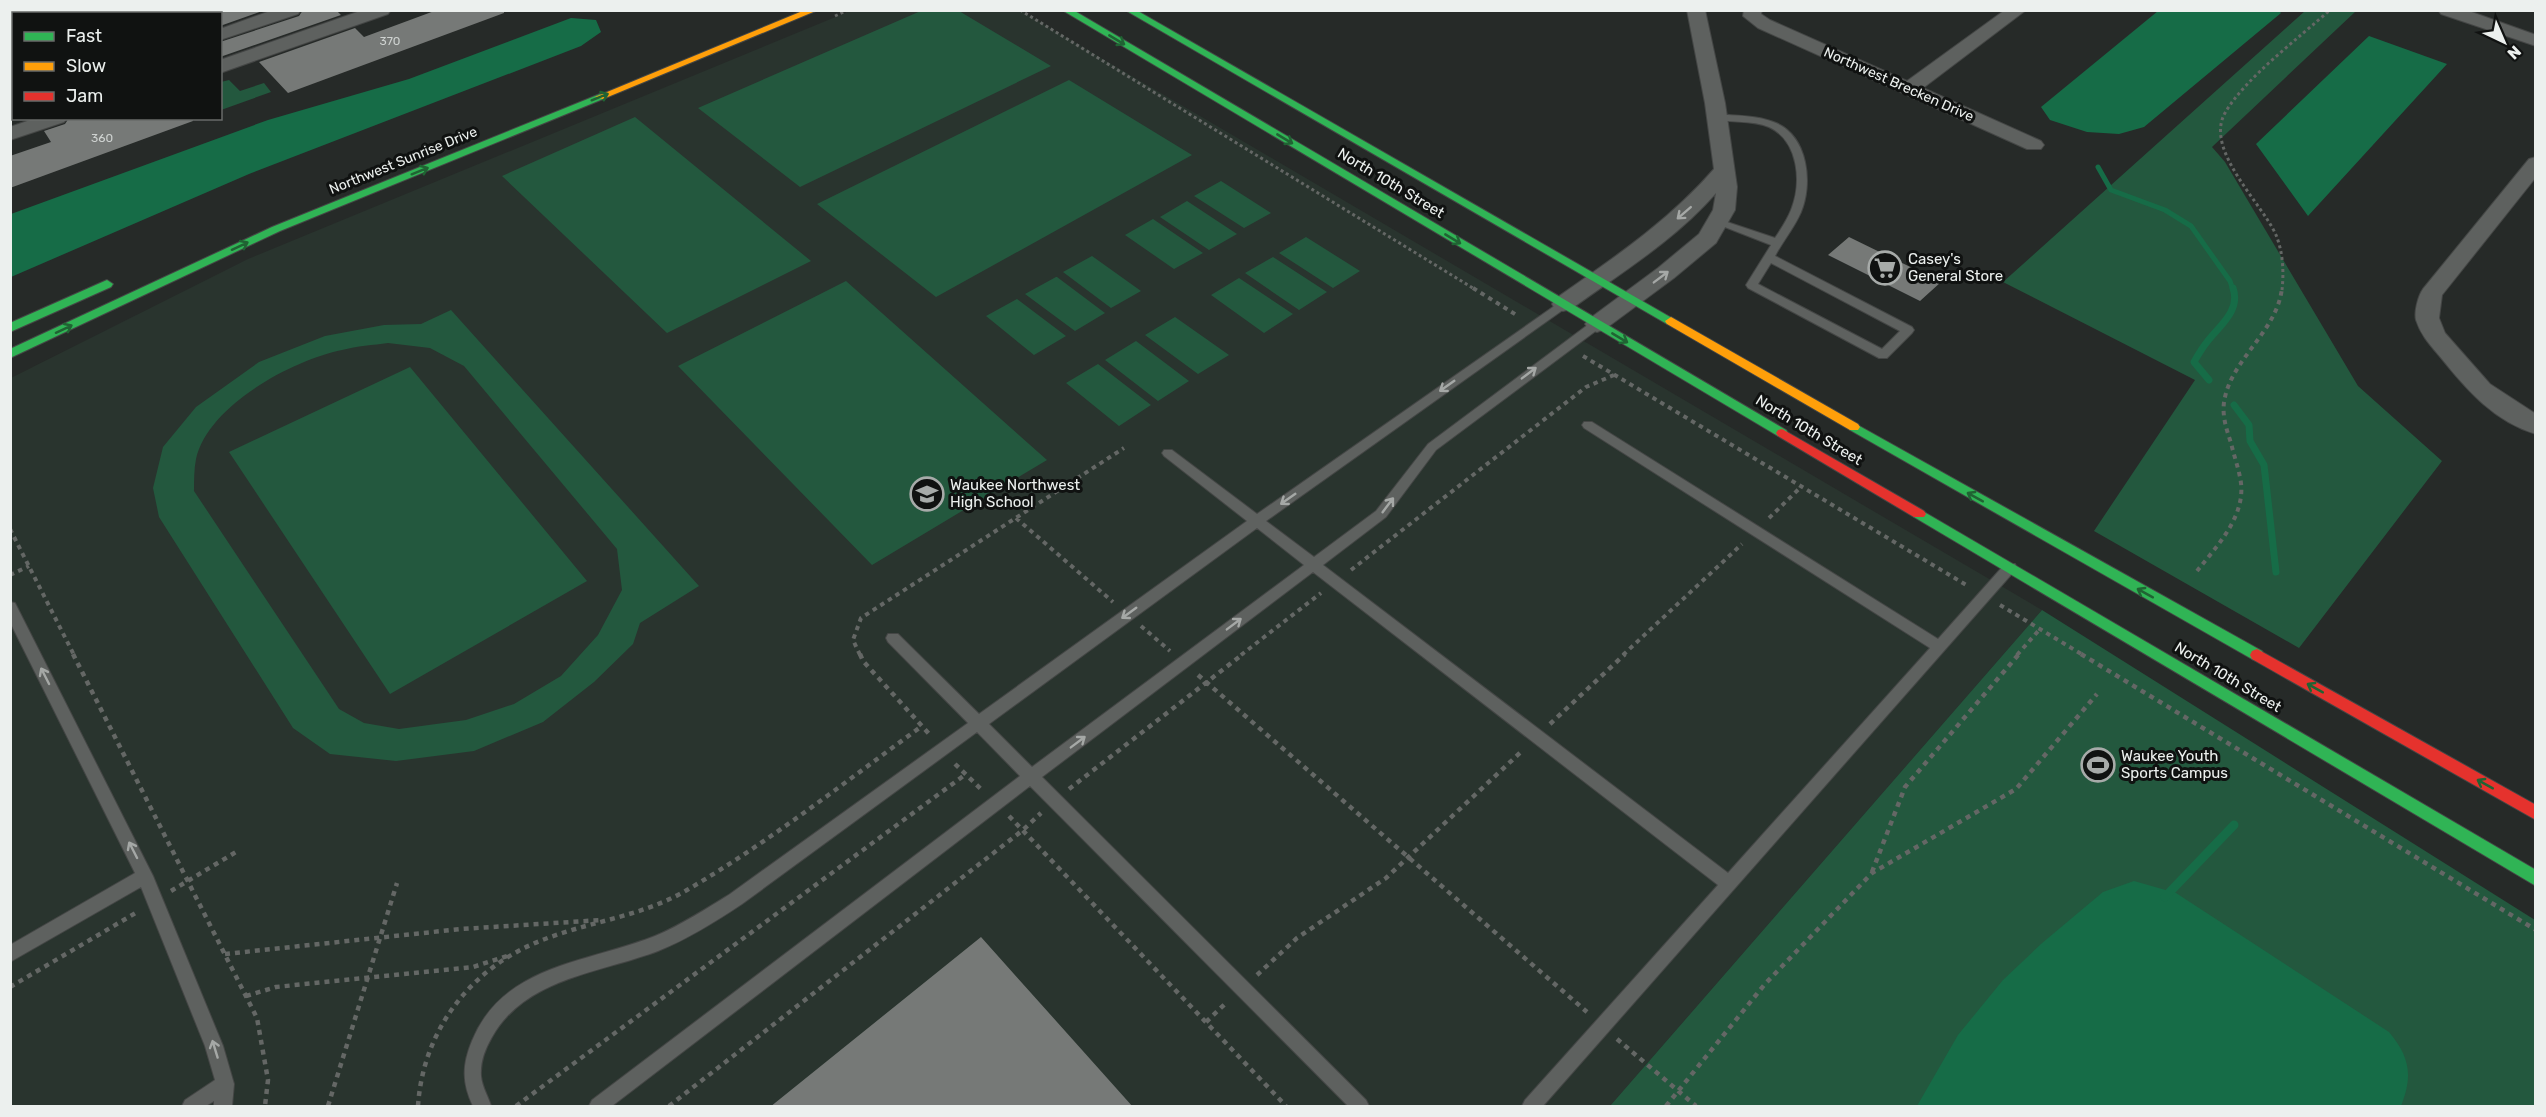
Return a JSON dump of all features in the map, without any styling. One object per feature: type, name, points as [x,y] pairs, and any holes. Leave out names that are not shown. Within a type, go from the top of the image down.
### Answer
[{"type":"main road","name":"Northwest Sunrise Drive","points":[[10,354],[276,229],[814,10]]},
{"type":"main road","name":"North 10th Street","points":[[1066,10],[2535,879]]},
{"type":"main road","name":"North 10th Street","points":[[1129,10],[1955,485],[2535,813]]},
{"type":"main road","points":[[10,328],[122,277]]},
{"type":"street","points":[[222,34],[292,10]]},
{"type":"street","points":[[222,66],[382,10]]},
{"type":"street","points":[[1597,324],[1708,238],[1724,210],[1727,187],[1717,117],[1696,10]]},
{"type":"street","points":[[1909,89],[2017,10]]},
{"type":"street","points":[[2447,10],[2535,41]]},
{"type":"street","name":"Northwest Brecken Drive","points":[[1758,17],[2034,145]]},
{"type":"street","points":[[10,134],[51,120]]},
{"type":"street","points":[[2535,163],[2431,294],[2427,318],[2435,336],[2481,390],[2535,425]]},
{"type":"street","points":[[1563,304],[1652,241],[1695,204],[1724,171]]},
{"type":"lane","points":[[1717,117],[1775,126],[1797,146],[1802,171],[1797,206],[1752,285],[1882,355],[1908,330],[1769,257]]},
{"type":"lane","points":[[1717,222],[1777,243]]},
{"type":"lane","points":[[482,1107],[470,1077],[475,1054],[485,1030],[502,1008],[521,991],[545,979],[614,959],[660,942],[703,921],[943,750],[1257,521],[1563,304]]},
{"type":"lane","points":[[598,1107],[996,803],[1381,514],[1432,447],[1597,324]]},
{"type":"lane","points":[[1588,425],[1938,646]]},
{"type":"lane","points":[[1168,453],[1728,883]]},
{"type":"lane","points":[[1530,1107],[2010,567]]},
{"type":"lane","points":[[10,607],[146,876],[214,1046],[225,1084],[223,1107]]},
{"type":"lane","points":[[893,638],[1360,1107]]},
{"type":"lane","points":[[10,954],[146,876]]},
{"type":"lane","points":[[191,1107],[225,1084]]},
{"type":"path","points":[[1020,10],[1508,310]]},
{"type":"path","points":[[2197,570],[2224,537],[2237,512],[2241,486],[2224,421],[2224,400],[2232,378],[2281,300],[2283,273],[2281,249],[2274,231],[2225,154],[2219,138],[2219,126],[2228,108],[2241,93],[2330,10]]},
{"type":"path","points":[[1593,362],[1639,387],[2535,930]]},
{"type":"path","points":[[669,1107],[1023,830],[1055,800],[1586,387],[1615,375]]},
{"type":"path","points":[[1124,448],[861,618],[853,640],[863,661],[943,750],[1023,830],[1286,1107]]},
{"type":"path","points":[[1206,1022],[1297,938],[1386,878],[1802,486]]},
{"type":"path","points":[[1016,518],[1696,1107]]},
{"type":"path","points":[[10,529],[257,1018],[268,1080],[265,1106]]},
{"type":"path","points":[[10,575],[29,566]]},
{"type":"path","points":[[1872,873],[1905,787],[2040,629]]},
{"type":"path","points":[[1666,1107],[1765,984],[1872,873],[2016,789],[2097,694]]},
{"type":"path","points":[[225,954],[381,935],[530,922],[609,920],[678,895],[761,841],[922,726]]},
{"type":"path","points":[[516,1107],[966,774]]},
{"type":"path","points":[[10,987],[236,852]]},
{"type":"path","points":[[328,1107],[397,883]]},
{"type":"path","points":[[246,996],[276,987],[473,967],[510,955]]},
{"type":"shaded area","points":[[923,10],[959,11],[1051,66],[800,187],[698,108]]},
{"type":"shaded area","name":"Waukee Northwest High School","points":[[850,11],[1021,11],[2042,610],[1610,1106],[11,1106],[11,378],[248,259]]},
{"type":"shaded area","points":[[2158,11],[2279,11],[2281,13],[2144,127],[2119,134],[2087,132],[2050,120],[2041,107]]},
{"type":"shaded area","points":[[2305,11],[2356,11],[2212,147],[2225,162],[2358,386],[2442,461],[2299,648],[2094,531],[2195,380],[2003,282]]},
{"type":"shaded area","points":[[571,18],[596,20],[601,32],[581,46],[249,174],[11,277],[11,214],[268,120],[409,79]]},
{"type":"shaded area","points":[[2369,36],[2447,64],[2308,216],[2256,144]]},
{"type":"shaded area","points":[[229,80],[240,91],[264,83],[271,92],[222,110],[222,82]]},
{"type":"shaded area","points":[[1069,80],[1192,155],[936,297],[817,204]]},
{"type":"shaded area","points":[[635,117],[811,261],[667,333],[502,176]]},
{"type":"shaded area","points":[[1221,181],[1271,213],[1244,228],[1194,196]]},
{"type":"shaded area","points":[[1187,201],[1237,234],[1209,250],[1160,217]]},
{"type":"shaded area","points":[[1153,219],[1203,253],[1174,269],[1125,235]]},
{"type":"shaded area","points":[[1306,237],[1360,271],[1333,288],[1279,253]]},
{"type":"shaded area","points":[[1092,256],[1141,291],[1111,308],[1063,272]]},
{"type":"shaded area","points":[[1273,257],[1327,292],[1299,310],[1245,273]]},
{"type":"shaded area","points":[[1056,277],[1105,313],[1075,331],[1025,294]]},
{"type":"shaded area","points":[[1239,278],[1293,314],[1264,333],[1211,295]]},
{"type":"shaded area","points":[[846,281],[1047,460],[872,565],[678,366]]},
{"type":"shaded area","points":[[1017,299],[1066,336],[1034,355],[986,316]]},
{"type":"shaded area","points":[[451,310],[699,586],[640,623],[633,644],[594,682],[543,722],[474,751],[396,761],[330,754],[293,728],[159,517],[153,488],[163,447],[196,407],[259,362],[325,336],[384,325],[421,324]],"holes":[[[388,343],[430,348],[464,366],[617,549],[622,590],[598,635],[561,676],[514,704],[466,720],[399,729],[364,723],[339,709],[194,491],[194,471],[204,439],[217,421],[235,403],[277,375],[322,355],[353,348]]]},
{"type":"shaded area","points":[[1175,317],[1229,355],[1198,374],[1145,335]]},
{"type":"shaded area","points":[[1136,341],[1189,381],[1158,401],[1105,360]]},
{"type":"shaded area","points":[[1098,364],[1151,405],[1119,426],[1066,383]]},
{"type":"shaded area","points":[[410,367],[587,581],[390,694],[229,452]]},
{"type":"shaded area","name":"Waukee Youth Sports Campus","points":[[2042,610],[2535,920],[2535,1106],[1610,1106]]},
{"type":"shaded area","points":[[2134,881],[2176,893],[2389,1032],[2401,1050],[2407,1067],[2407,1085],[2401,1106],[1917,1106],[1958,1035],[2003,980],[2041,944],[2103,892]]},
{"type":"building","points":[[220,10],[265,10],[222,25],[222,12]]},
{"type":"building","points":[[303,10],[336,10],[341,15],[222,56],[222,41],[299,16]]},
{"type":"building","points":[[437,10],[504,10],[504,13],[288,93],[259,62],[355,28],[364,37]]},
{"type":"building","points":[[68,120],[193,121],[10,188],[10,156],[51,142],[44,131],[65,124]]},
{"type":"building","name":"Casey's General Store","points":[[1849,237],[1941,282],[1920,301],[1828,255]]},
{"type":"building","points":[[981,937],[1133,1107],[770,1107]]},
{"type":"waterway","points":[[2098,167],[2111,190],[2165,210],[2191,226],[2230,281],[2233,290]]},
{"type":"waterway","points":[[2209,380],[2194,362],[2231,311],[2235,296],[2233,288]]},
{"type":"waterway","points":[[2234,405],[2249,425],[2250,441],[2264,465],[2276,572]]},
{"type":"waterway","points":[[2165,897],[2234,825]]},
{"type":"traffic: fast","points":[[1066,10],[1782,433]]},
{"type":"traffic: fast","points":[[1129,10],[1671,321]]},
{"type":"traffic: fast","points":[[10,354],[276,229],[600,97]]},
{"type":"traffic: fast","points":[[10,328],[107,284]]},
{"type":"traffic: fast","points":[[1854,427],[2257,655]]},
{"type":"traffic: fast","points":[[1919,514],[2536,879]]},
{"type":"traffic: slow","points":[[600,97],[814,10]]},
{"type":"traffic: slow","points":[[1671,321],[1854,427]]},
{"type":"traffic: jam","points":[[1782,433],[1919,514]]},
{"type":"traffic: jam","points":[[2257,655],[2536,813]]},
{"type":"place","name":"Casey's General Store","points":[[1885,268]]},
{"type":"place","name":"Waukee Northwest High School","points":[[927,494]]},
{"type":"place","name":"Waukee Youth Sports Campus","points":[[2098,765]]}]
